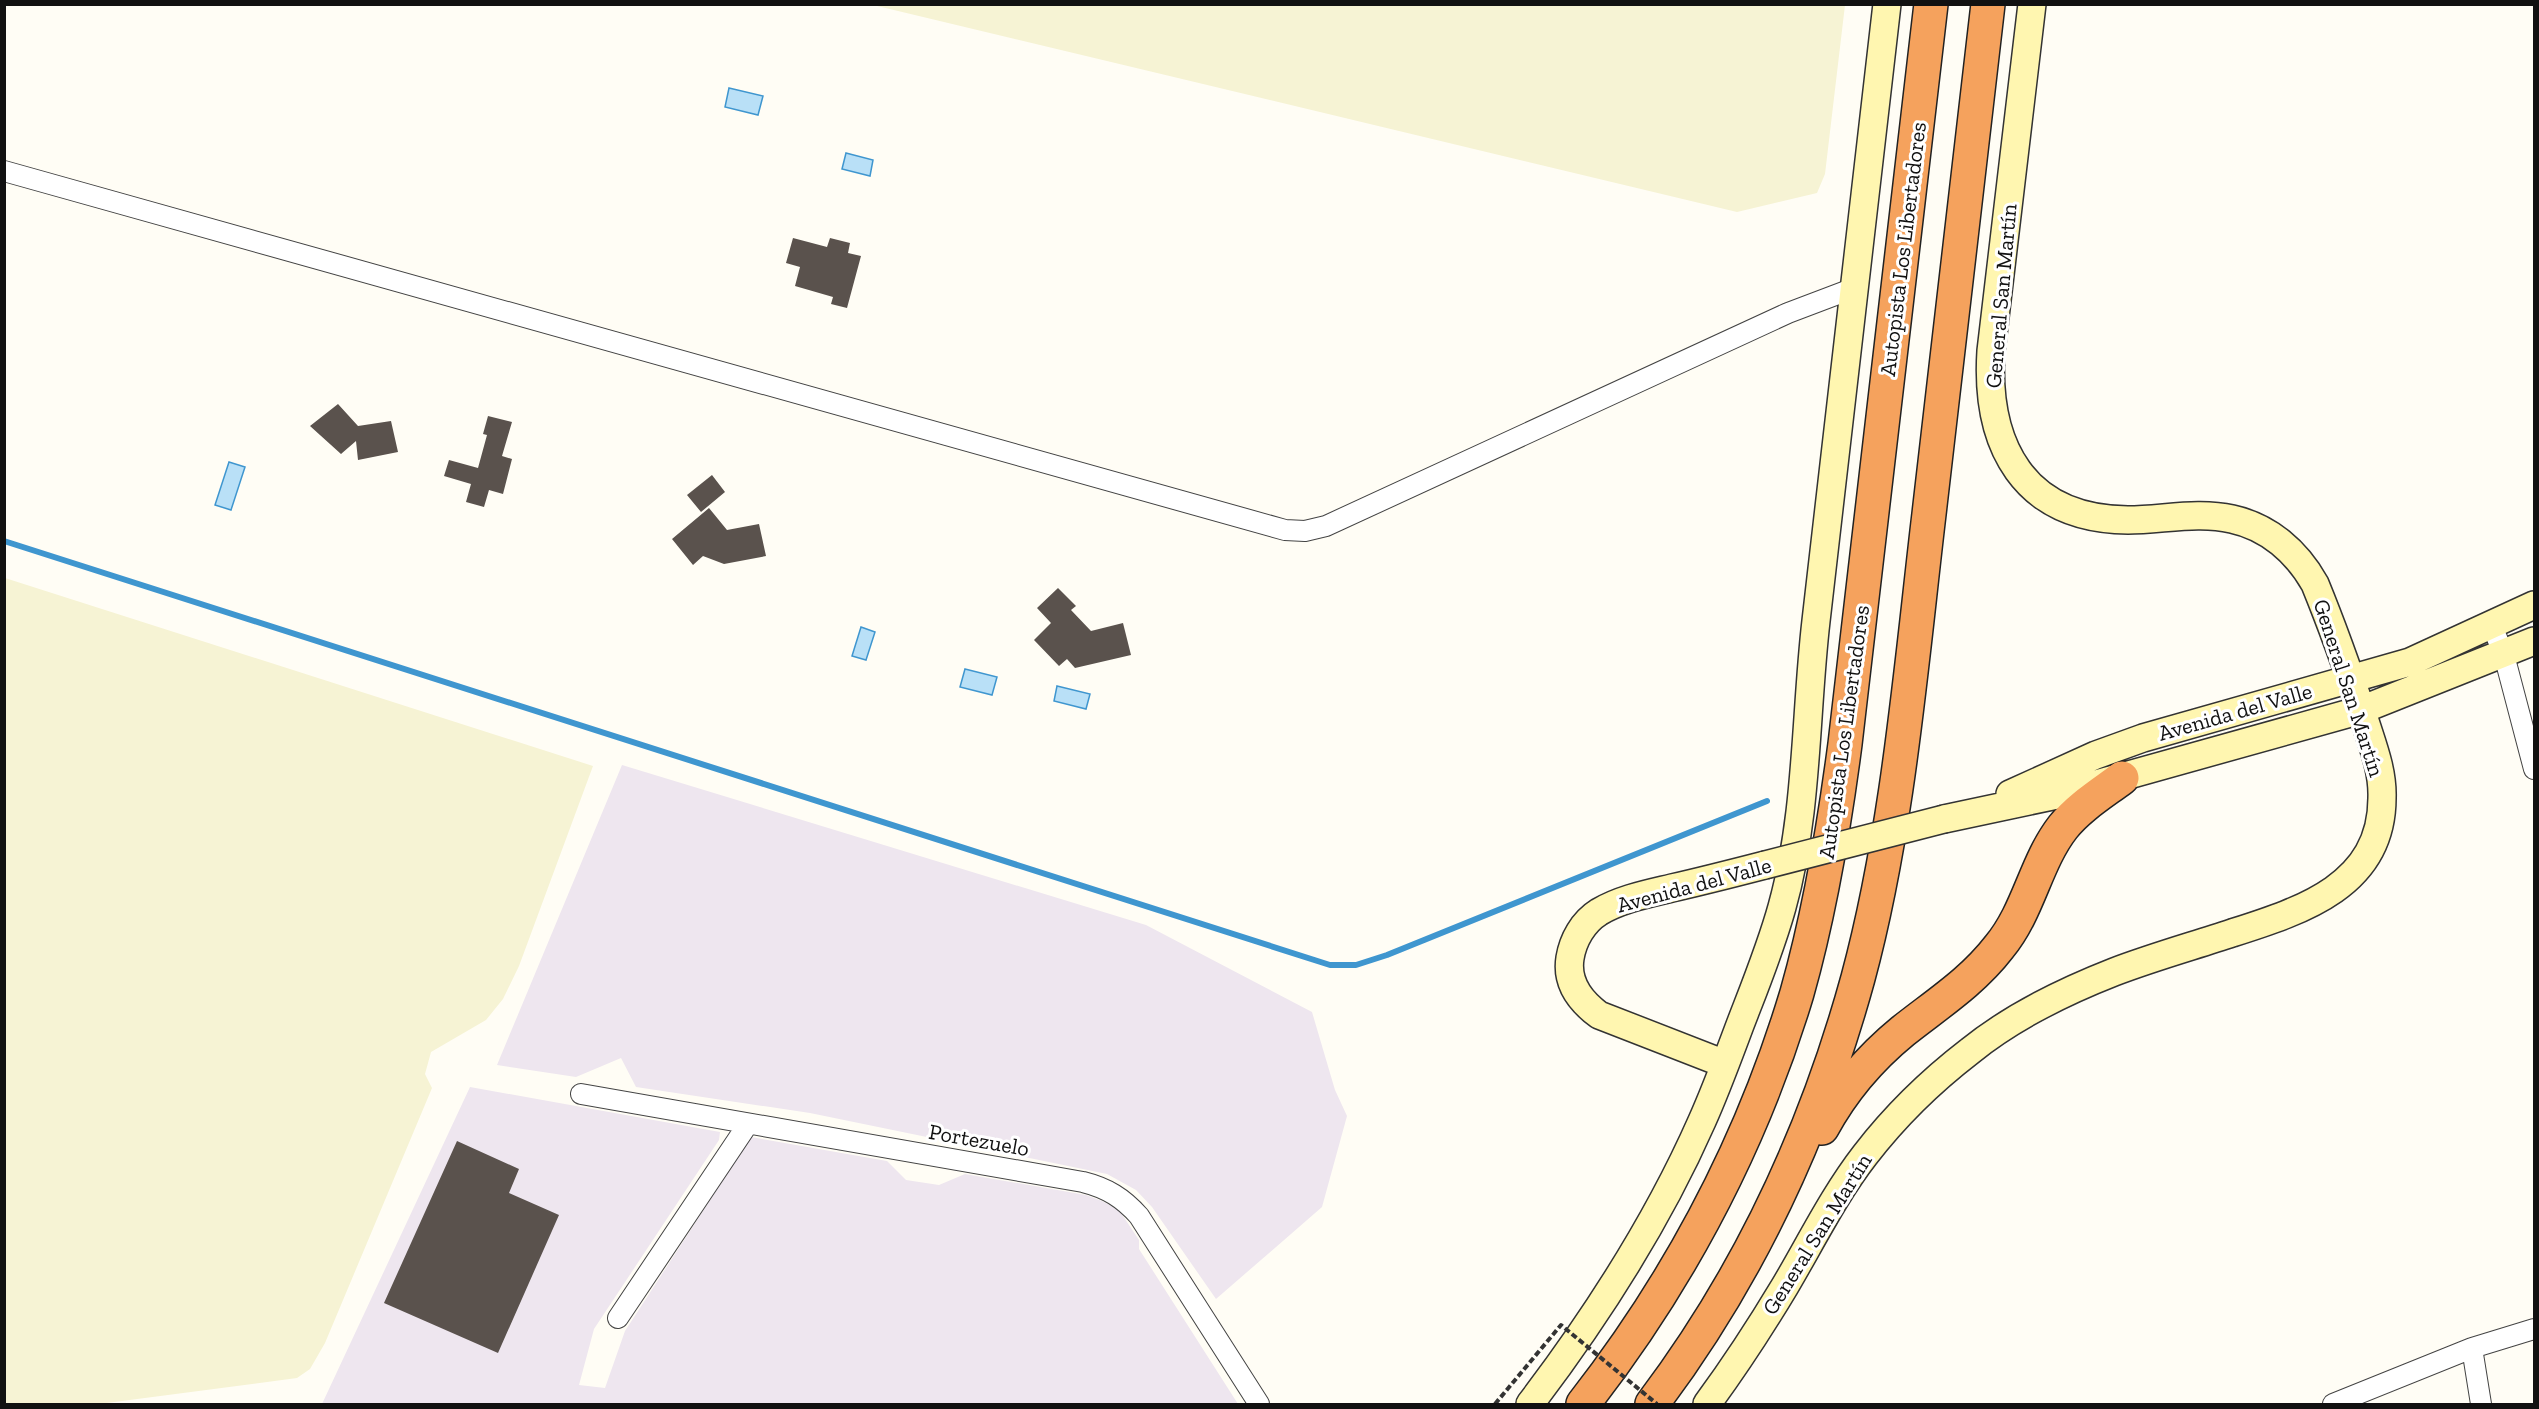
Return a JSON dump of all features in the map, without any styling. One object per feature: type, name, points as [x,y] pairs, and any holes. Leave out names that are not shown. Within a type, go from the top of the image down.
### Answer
[{"type":"highway","name":"Autopista Los Libertadores","points":[[1583,1404],[1661,1294],[1714,1200],[1767,1080],[1797,992],[1809,946],[1830,845],[1845,744],[1931,4]]},
{"type":"highway","points":[[1764,1225],[1805,1133],[1842,1031],[1861,964],[1883,864],[1915,629],[1988,4]]},
{"type":"highway","points":[[1654,1404],[1713,1315],[1764,1225],[1801,1168],[1835,1106],[1884,1047],[1956,992],[1988,961],[2013,928],[2024,908],[2045,857],[2062,828],[2083,807],[2122,778]]},
{"type":"street","points":[[1530,1404],[1596,1313],[1651,1223],[1704,1118],[1772,940],[1784,901],[1795,850],[1812,656],[1887,4]]},
{"type":"street","name":"General San Martín","points":[[1707,1404],[1756,1332],[1826,1213],[1864,1156],[1901,1112],[1963,1056],[2012,1021],[2062,994],[2117,971],[2296,912],[2332,892],[2355,871],[2374,836],[2382,799],[2378,763],[2318,592],[2308,571],[2290,550],[2266,532],[2234,519],[2220,517],[2127,520],[2107,519],[2072,511],[2033,487],[2006,452],[1994,415],[1990,368],[2032,4]]},
{"type":"street","points":[[4,171],[1285,530],[1305,531],[1326,526],[1788,313],[1854,288]]},
{"type":"street","points":[[2531,607],[2534,641]]},
{"type":"street","name":"Avenida del Valle","points":[[1971,812],[2069,766],[2119,746],[2410,662],[2531,607]]},
{"type":"street","points":[[2492,626],[2504,655],[2535,769]]},
{"type":"street","name":"Avenida del Valle","points":[[1725,1064],[1599,1015],[1583,1002],[1572,984],[1569,965],[1579,933],[1590,919],[1617,903],[1971,812],[2057,795],[2361,710],[2504,655],[2534,641]]},
{"type":"street","name":"Portezuelo","points":[[581,1094],[1083,1182],[1115,1194],[1139,1216],[1259,1404]]},
{"type":"street","points":[[618,1318],[747,1124]]},
{"type":"street","points":[[2333,1404],[2472,1348],[2535,1329]]},
{"type":"street","points":[[2472,1348],[2481,1404]]},
{"type":"path","points":[[1495,1404],[1561,1325],[1654,1404]]},
{"type":"shaded area","points":[[873,5],[1845,5],[1825,174],[1817,193],[1737,212]]},
{"type":"shaded area","points":[[5,578],[593,766],[519,966],[503,999],[486,1020],[431,1052],[425,1074],[432,1088],[325,1343],[310,1369],[297,1378],[99,1404],[5,1404]]},
{"type":"shaded area","points":[[622,765],[1146,925],[1312,1012],[1335,1090],[1347,1116],[1322,1207],[1216,1299],[1152,1207],[1136,1190],[1107,1174],[810,1113],[636,1087],[621,1058],[576,1077],[497,1065]]},
{"type":"shaded area","points":[[470,1087],[720,1132],[719,1140],[594,1329],[579,1385],[605,1388],[625,1331],[751,1137],[887,1161],[906,1180],[939,1185],[965,1174],[1086,1195],[1119,1210],[1139,1240],[1139,1249],[1238,1404],[322,1404]]},
{"type":"water","points":[[729,88],[763,96],[758,115],[725,107]]},
{"type":"water","points":[[846,153],[873,160],[870,176],[842,169]]},
{"type":"water","points":[[229,462],[245,467],[231,510],[215,505]]},
{"type":"water","points":[[861,627],[875,632],[866,660],[852,656]]},
{"type":"water","points":[[965,669],[997,677],[992,695],[960,687]]},
{"type":"water","points":[[1057,686],[1090,694],[1086,709],[1054,701]]},
{"type":"building","points":[[793,238],[827,247],[830,238],[850,243],[848,253],[861,256],[847,308],[831,304],[833,297],[795,286],[800,267],[786,263]]},
{"type":"building","points":[[338,404],[358,426],[391,421],[398,452],[358,460],[356,441],[341,454],[310,426]]},
{"type":"building","points":[[488,416],[512,422],[502,456],[512,459],[503,494],[489,490],[484,507],[466,502],[471,484],[444,476],[449,460],[478,468],[487,435],[483,434]]},
{"type":"building","points":[[712,475],[725,492],[701,512],[687,495]]},
{"type":"building","points":[[709,508],[727,530],[759,524],[766,556],[724,564],[703,556],[693,565],[672,539]]},
{"type":"building","points":[[1058,588],[1076,606],[1071,610],[1091,631],[1123,623],[1131,655],[1075,668],[1067,659],[1059,666],[1034,640],[1051,623],[1037,608]]},
{"type":"building","points":[[457,1141],[519,1169],[509,1193],[559,1215],[498,1353],[384,1303]]},
{"type":"waterway","points":[[4,541],[1330,965],[1356,965],[1387,955],[1767,801]]}]
